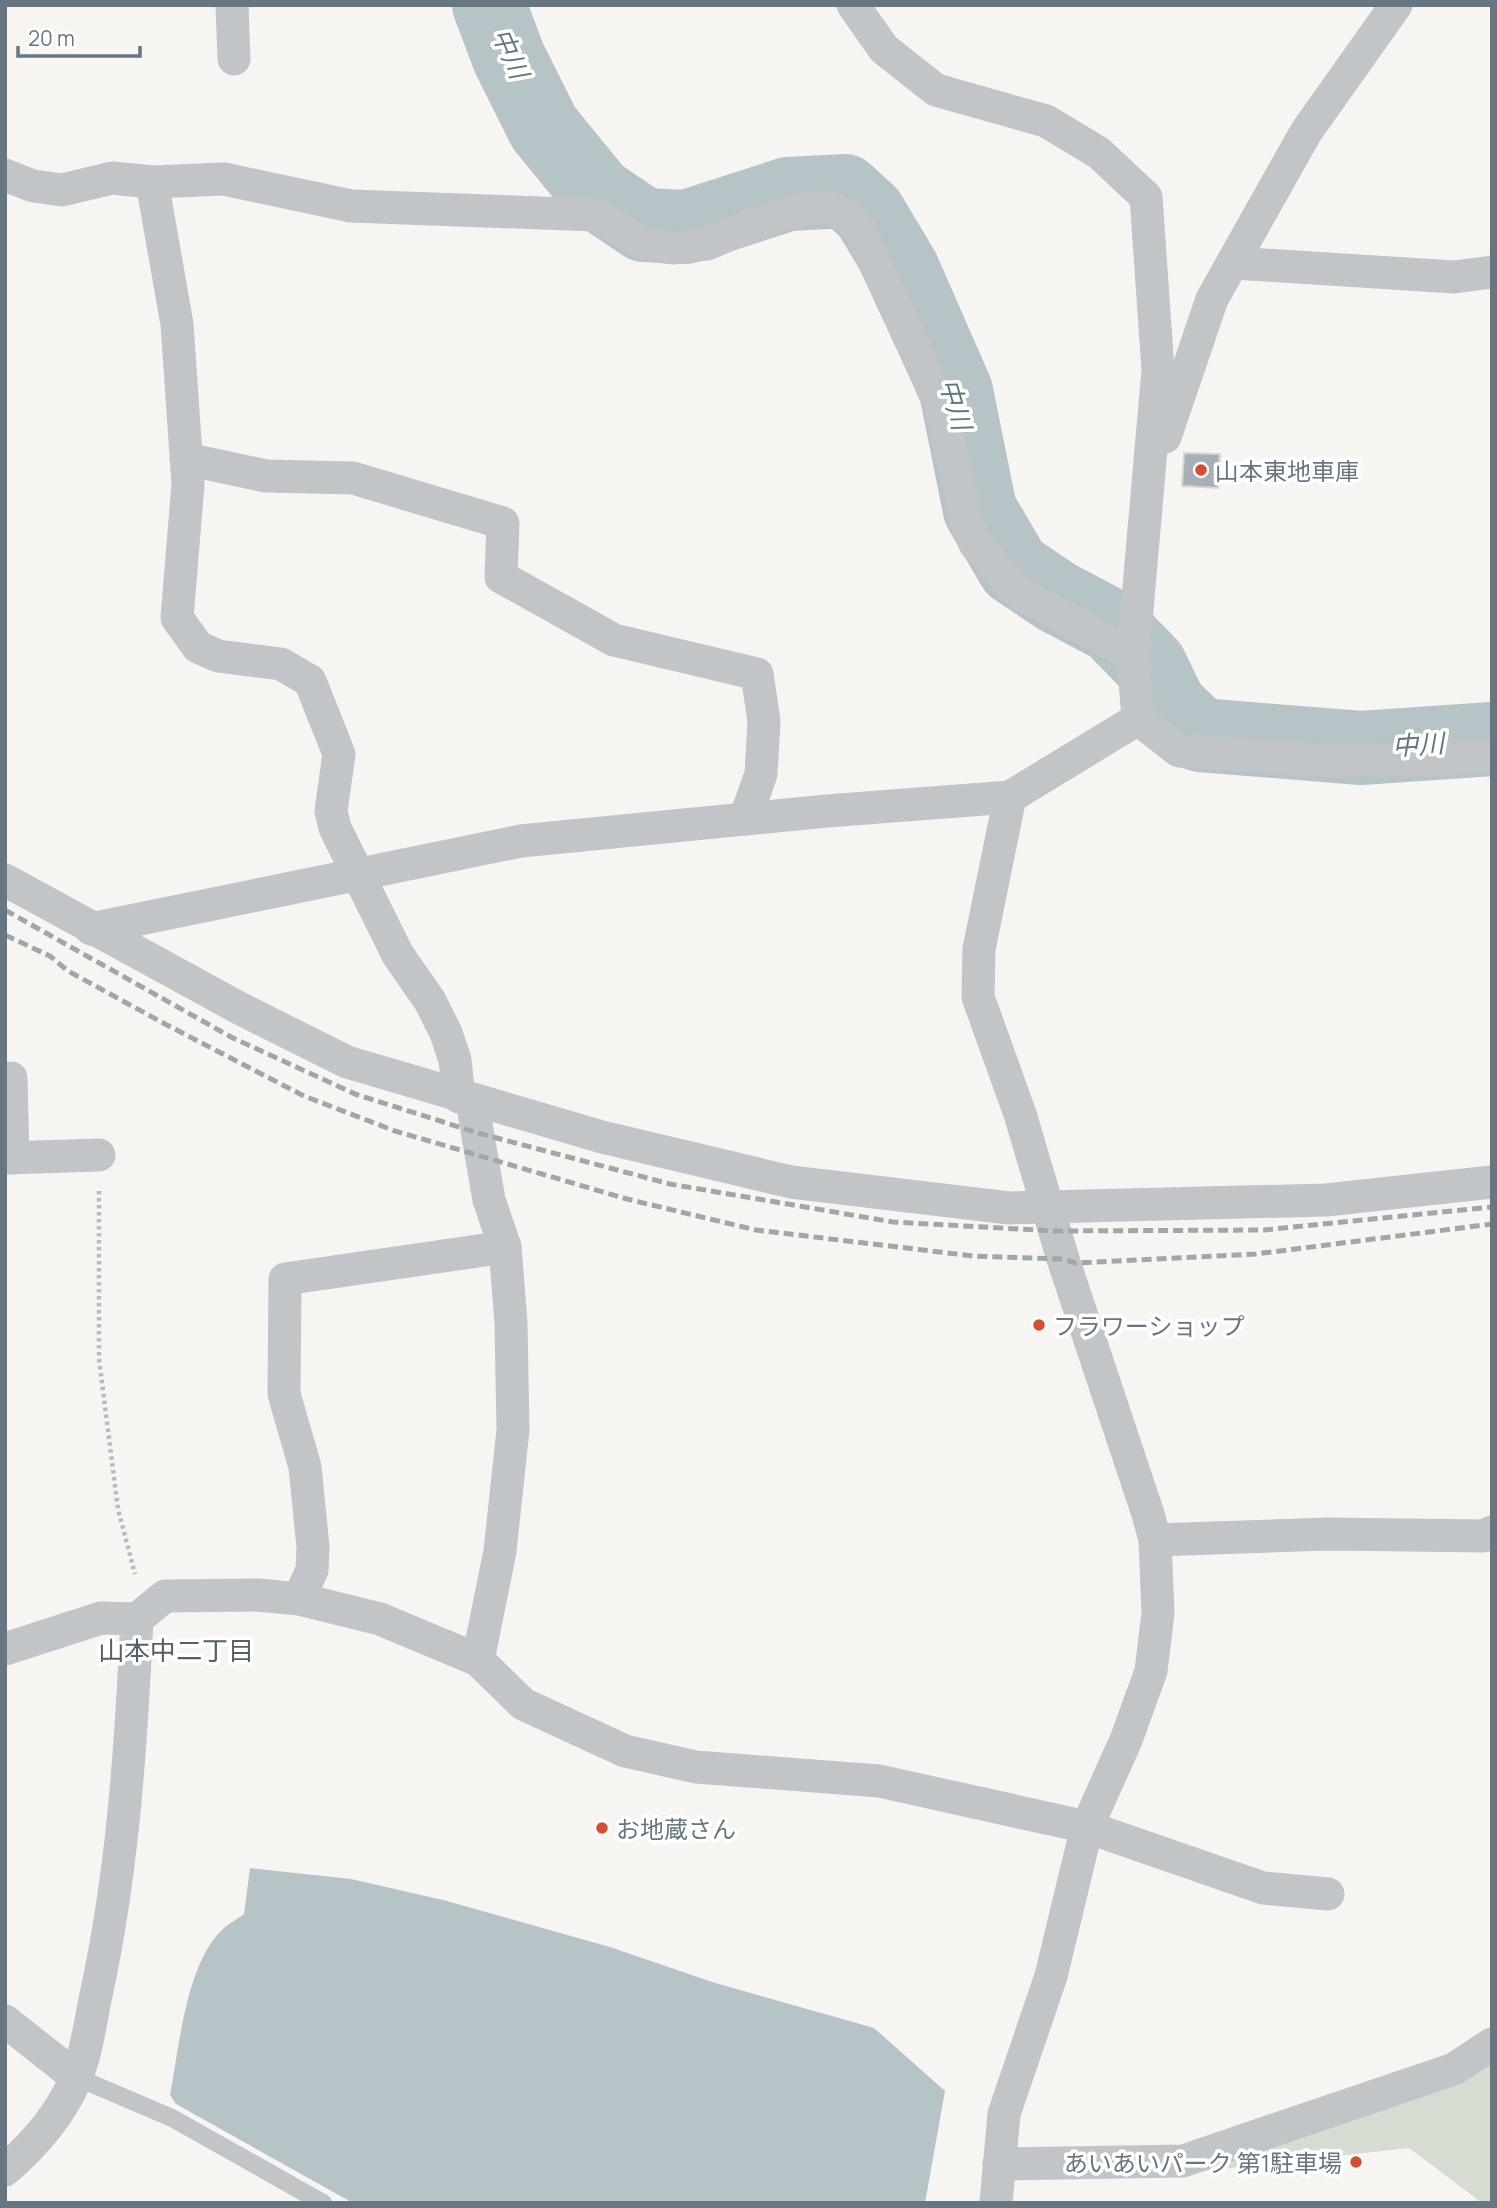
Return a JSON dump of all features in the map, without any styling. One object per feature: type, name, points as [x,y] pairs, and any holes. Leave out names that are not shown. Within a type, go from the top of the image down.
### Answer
[{"type":"street","points":[[232,5],[234,59]]},
{"type":"street","points":[[853,5],[884,50],[936,90],[1046,121],[1100,153],[1146,197],[1158,370],[1133,655],[1138,719],[1179,751],[1335,761],[1492,757]]},
{"type":"street","points":[[1149,486],[1212,299],[1306,132],[1396,5]]},
{"type":"street","points":[[5,175],[33,186],[62,190],[112,178],[152,181],[224,179],[351,206],[595,215],[646,245],[675,248],[707,244],[752,225],[803,209],[828,207],[847,217],[860,231],[941,406],[967,524],[975,544],[1016,591],[1133,655]]},
{"type":"street","points":[[152,181],[177,324],[188,484],[177,618],[198,647],[218,656],[281,664],[310,681],[339,754],[331,811],[335,828],[398,955],[430,1001],[446,1033],[455,1059],[489,1200],[505,1247],[511,1323],[513,1430],[500,1551],[478,1660]]},
{"type":"street","points":[[1234,263],[1454,277],[1492,271]]},
{"type":"street","points":[[186,459],[266,476],[353,478],[503,523],[501,577],[614,640],[757,674],[764,721],[761,774],[745,819]]},
{"type":"street","points":[[91,929],[521,841],[1010,797],[1138,719]]},
{"type":"street","points":[[996,2203],[1004,2114],[1051,1976],[1087,1827],[1126,1740],[1151,1671],[1158,1613],[1156,1541],[1046,1205],[1020,1114],[978,997],[979,949],[1010,797]]},
{"type":"street","points":[[5,880],[91,929],[347,1062],[465,1099],[602,1137],[791,1182],[1009,1208],[1326,1200],[1492,1182]]},
{"type":"street","points":[[11,1078],[9,1158],[99,1155]]},
{"type":"street","points":[[299,1599],[312,1570],[313,1547],[305,1467],[284,1394],[285,1279],[505,1247]]},
{"type":"street","points":[[1156,1541],[1328,1534],[1484,1536],[1492,1532]]},
{"type":"street","points":[[5,1648],[101,1618],[137,1619],[165,1596],[258,1595],[299,1599],[380,1619],[478,1660],[523,1704],[625,1751],[696,1768],[879,1781],[1087,1827],[1263,1888],[1328,1894]]},
{"type":"street","points":[[5,2170],[53,2120],[76,2077],[112,1923],[130,1765],[137,1619]]},
{"type":"street","points":[[5,2021],[76,2077]]},
{"type":"street","points":[[999,2164],[1183,2161],[1454,2069],[1492,2044]]},
{"type":"lane","points":[[76,2077],[172,2118],[321,2202]]},
{"type":"path","points":[[99,1155],[99,1359],[118,1509],[135,1569],[137,1619]]},
{"type":"shaded area","points":[[250,1868],[351,1879],[443,1900],[610,1947],[712,1982],[874,2028],[945,2091],[925,2203],[353,2203],[176,2104],[170,2095],[192,1985],[210,1945],[224,1928],[244,1914]]},
{"type":"shaded area","points":[[1492,2058],[1492,2203],[1482,2203],[1409,2148],[1159,2176]]},
{"type":"building","name":"山本東地車庫","points":[[1184,453],[1220,454],[1218,488],[1182,486]]},
{"type":"waterway","name":"中川","points":[[489,5],[509,58],[544,128],[598,194],[644,225],[686,227],[788,194],[845,191],[869,213],[903,270],[956,391],[980,510],[1014,568],[1057,597],[1112,626],[1150,665],[1170,706],[1200,735],[1361,748],[1492,739]]},
{"type":"railway","points":[[5,910],[231,1037],[355,1094],[478,1133],[670,1184],[893,1222],[1055,1231],[1264,1230],[1492,1207]]},
{"type":"railway","points":[[5,935],[50,956],[68,971],[304,1096],[395,1131],[627,1199],[756,1230],[973,1256],[1063,1259],[1076,1263],[1256,1254],[1492,1224]]},
{"type":"place","name":"山本東地車庫","points":[[1201,470]]},
{"type":"place","name":"フラワーショップ","points":[[1039,1325]]},
{"type":"place","name":"お地蔵さん","points":[[602,1828]]},
{"type":"place","name":"あいあいパーク 第1駐車場","points":[[1356,2162]]},
{"type":"district","name":"山本中二丁目","points":[[176,1650]]}]
